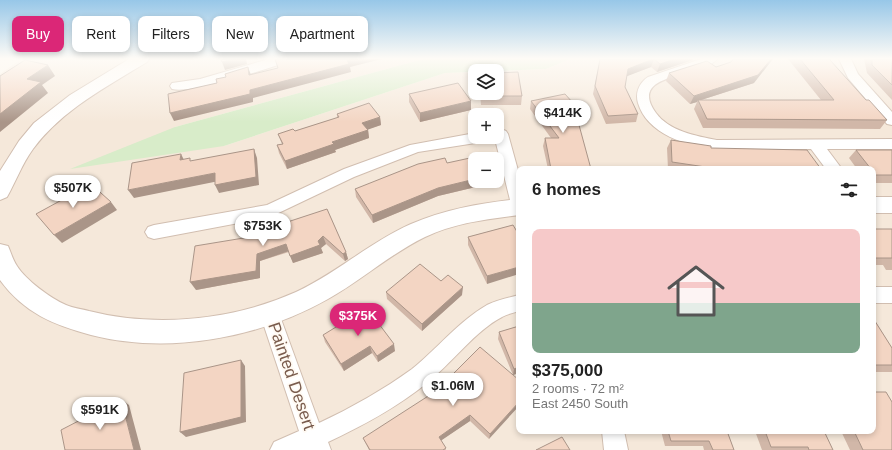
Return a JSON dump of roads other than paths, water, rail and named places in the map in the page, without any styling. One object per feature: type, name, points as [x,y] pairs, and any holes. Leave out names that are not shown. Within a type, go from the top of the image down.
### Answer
[{"type":"street","points":[[0,192],[8,171],[24,145],[42,125],[61,108],[107,80]]},
{"type":"street","points":[[177,86],[201,83],[210,80]]},
{"type":"street","points":[[652,80],[645,88],[643,95],[645,106],[651,115],[663,125],[677,133],[702,142],[717,145],[892,144]]},
{"type":"street","points":[[856,80],[892,121]]},
{"type":"street","points":[[154,232],[270,211],[349,173],[415,148],[468,139]]},
{"type":"street","points":[[502,144],[516,195]]},
{"type":"street","points":[[816,145],[832,166]]},
{"type":"street","points":[[876,205],[892,205]]},
{"type":"street","points":[[4,263],[34,298],[59,314],[88,323],[129,331],[178,331],[222,325],[270,314],[324,290],[389,247],[417,231],[448,219],[480,211],[516,206]]},
{"type":"street","points":[[876,295],[892,295]]},
{"type":"street","name":"Painted Desert","points":[[282,450],[316,444],[386,400],[420,375],[494,311],[516,304]]},
{"type":"street","name":"Painted Desert","points":[[270,314],[316,444]]},
{"type":"street","points":[[613,434],[616,450]]}]
